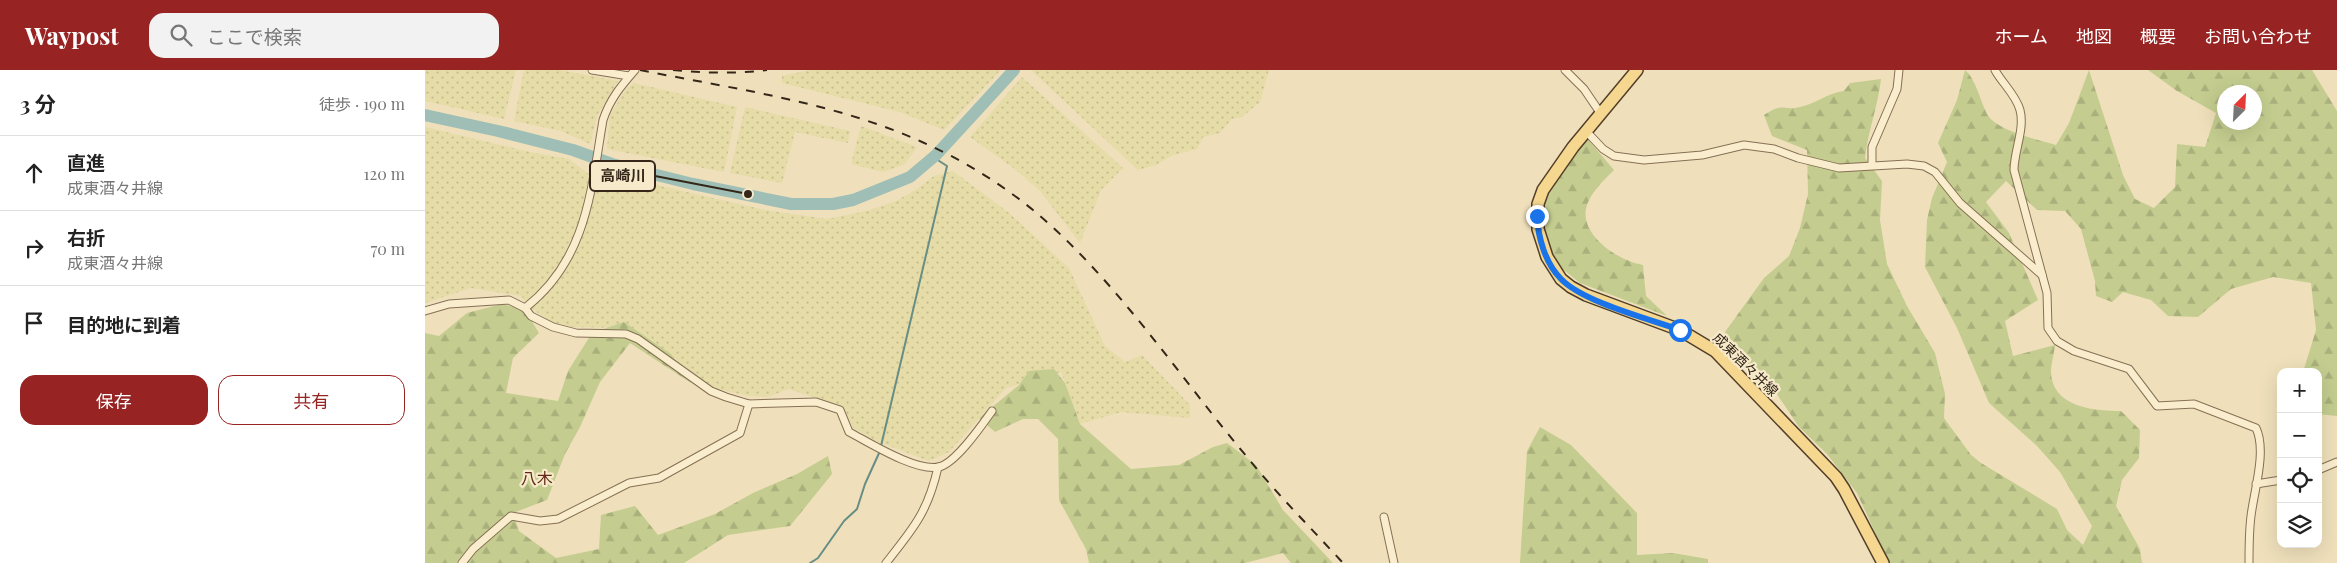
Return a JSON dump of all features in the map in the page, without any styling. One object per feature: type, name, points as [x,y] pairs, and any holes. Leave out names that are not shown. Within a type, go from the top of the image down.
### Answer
[{"type":"main road","name":"成東酒々井線","points":[[1637,70],[1586,131],[1553,176],[1538,204],[1538,229],[1547,257],[1553,269],[1571,287],[1586,295],[1680,330],[1715,351],[1836,477],[1844,488],[1883,563]]},
{"type":"street","points":[[592,70],[629,76]]},
{"type":"street","points":[[525,308],[552,283],[571,253],[586,217],[607,107],[623,82],[635,70]]},
{"type":"street","points":[[1565,70],[1584,89],[1601,114]]},
{"type":"street","points":[[1873,165],[1872,146],[1897,89],[1899,70]]},
{"type":"street","points":[[1995,70],[2020,110],[2021,124],[2014,157],[2014,170],[2047,293],[2048,328],[2057,340],[2075,351],[2129,369],[2157,406],[2194,404],[2256,428],[2260,437],[2251,518],[2249,563]]},
{"type":"street","points":[[1586,131],[1603,149],[1614,156],[1643,160],[1702,155],[1745,145],[1774,148],[1831,167],[1907,164],[1924,166],[1935,172],[1960,203],[2042,275]]},
{"type":"street","points":[[425,311],[449,304],[509,300],[525,308],[531,316],[553,327],[576,333],[626,334],[638,338],[711,391],[749,404],[817,402],[840,410],[849,432],[915,464],[937,467],[953,459],[992,410]]},
{"type":"street","points":[[462,563],[473,549],[511,516],[540,521],[557,519],[629,483],[659,478],[732,438],[741,433],[749,404]]},
{"type":"street","points":[[2322,468],[2337,462]]},
{"type":"street","points":[[886,563],[918,523],[928,503],[937,467]]},
{"type":"street","points":[[2256,484],[2277,481]]},
{"type":"street","points":[[1385,517],[1393,563]]},
{"type":"shaded area","points":[[425,70],[516,70],[504,119],[425,101]]},
{"type":"shaded area","points":[[524,70],[560,70],[618,81],[598,114],[590,144],[561,131],[514,121]]},
{"type":"shaded area","points":[[810,70],[1001,70],[944,130],[900,112],[782,83],[782,76]]},
{"type":"shaded area","points":[[1031,70],[1269,70],[1260,102],[1242,117],[1232,119],[1220,133],[1203,137],[1197,149],[1173,155],[1156,165],[1138,170]]},
{"type":"shaded area","points":[[1022,77],[1123,168],[1101,190],[1080,243],[1040,191],[1015,169],[970,137]]},
{"type":"shaded area","points":[[634,83],[737,107],[724,172],[607,149],[610,115],[627,88]]},
{"type":"shaded area","points":[[745,107],[850,131],[848,143],[795,132],[782,183],[730,173]]},
{"type":"shaded area","points":[[861,126],[917,147],[905,164],[883,172],[851,164]]},
{"type":"shaded area","points":[[425,127],[530,152],[569,159],[587,173],[609,174],[765,210],[827,219],[866,211],[896,201],[917,189],[934,176],[953,171],[1008,212],[1069,268],[1105,346],[1125,362],[1142,355],[1190,405],[1190,418],[1121,412],[1080,424],[1061,372],[1006,388],[949,452],[929,461],[876,441],[854,429],[841,406],[788,389],[768,397],[748,396],[713,388],[639,333],[623,328],[570,327],[554,323],[532,309],[521,296],[471,288],[425,303]]},
{"type":"green space","points":[[1965,70],[1974,83],[1986,112],[1991,119],[2017,133],[2056,145],[2069,123],[2089,70],[2123,175],[2135,199],[2154,208],[2175,187],[2177,144],[2205,147],[2216,113],[2177,91],[2148,70],[2312,70],[2337,111],[2337,416],[2322,414],[2322,368],[2304,368],[2316,330],[2311,283],[2273,277],[2231,289],[2198,317],[2168,316],[2151,300],[2123,292],[2112,302],[2096,296],[2095,281],[2081,229],[2065,211],[2037,210],[2006,181],[1986,202],[2009,233],[2038,300],[2005,321],[2013,356],[2055,345],[2051,369],[2053,382],[2058,392],[2065,399],[2086,408],[2121,411],[2140,430],[2139,458],[2122,480],[2116,506],[2140,549],[2142,563],[1889,563],[1857,493],[1827,454],[1799,427],[1769,382],[1731,353],[1725,332],[1764,278],[1789,256],[1800,228],[1808,194],[1807,150],[1772,136],[1764,115],[1779,108],[1806,106],[1832,94],[1844,91],[1850,83],[1881,79],[1865,158],[1882,181],[1880,220],[1887,264],[1907,306],[1935,353],[1945,394],[1944,418],[1971,455],[2057,509],[2067,530],[2083,545],[2092,526],[2060,472],[2037,446],[1989,403],[1957,328],[1925,267],[1927,220],[1932,198],[1947,162],[1938,143],[1957,100]]},
{"type":"green space","points":[[1585,136],[1614,170],[1590,198],[1586,209],[1589,229],[1613,253],[1633,263],[1643,265],[1646,296],[1667,316],[1580,283],[1560,267],[1550,249],[1544,226],[1545,199],[1549,189]]},
{"type":"green space","points":[[502,304],[525,310],[539,333],[513,358],[506,393],[558,401],[568,371],[592,333],[624,322],[671,354],[691,383],[630,343],[600,382],[580,427],[565,454],[547,500],[513,513],[519,531],[556,558],[599,549],[601,515],[635,506],[658,535],[715,514],[753,493],[797,474],[828,456],[832,474],[790,526],[728,535],[684,563],[425,563],[425,333],[439,336],[467,313]]},
{"type":"green space","points":[[1054,369],[1065,383],[1080,424],[1131,469],[1179,465],[1213,447],[1227,443],[1256,465],[1283,510],[1333,563],[1291,563],[1283,553],[1245,563],[1089,563],[1086,549],[1059,500],[1058,439],[1038,419],[1023,419],[995,432],[979,418],[1019,385],[1029,371]]},
{"type":"green space","points":[[1540,427],[1571,445],[1637,513],[1637,555],[1673,553],[1708,559],[1708,563],[1520,563],[1527,451]]},
{"type":"waterway","points":[[425,115],[573,150],[612,164],[693,184],[791,204],[833,204],[853,200],[910,177],[936,155],[1014,70]]},
{"type":"waterway","points":[[881,446],[947,166],[933,157]]},
{"type":"waterway","points":[[810,563],[818,558],[844,521],[857,509],[865,484],[880,451]]},
{"type":"railway","points":[[640,70],[783,98],[888,128],[922,142],[966,164],[1007,190],[1033,210],[1091,265],[1145,328],[1258,471],[1343,563]]},
{"type":"railway","points":[[673,70],[720,73],[767,70]]},
{"type":"place","name":"高崎川","points":[[748,194]]},
{"type":"district","name":"八木","points":[[537,477]]},
{"type":"route","points":[[1537,216],[1538,229],[1547,257],[1561,279],[1571,287],[1586,295],[1680,330]]}]
